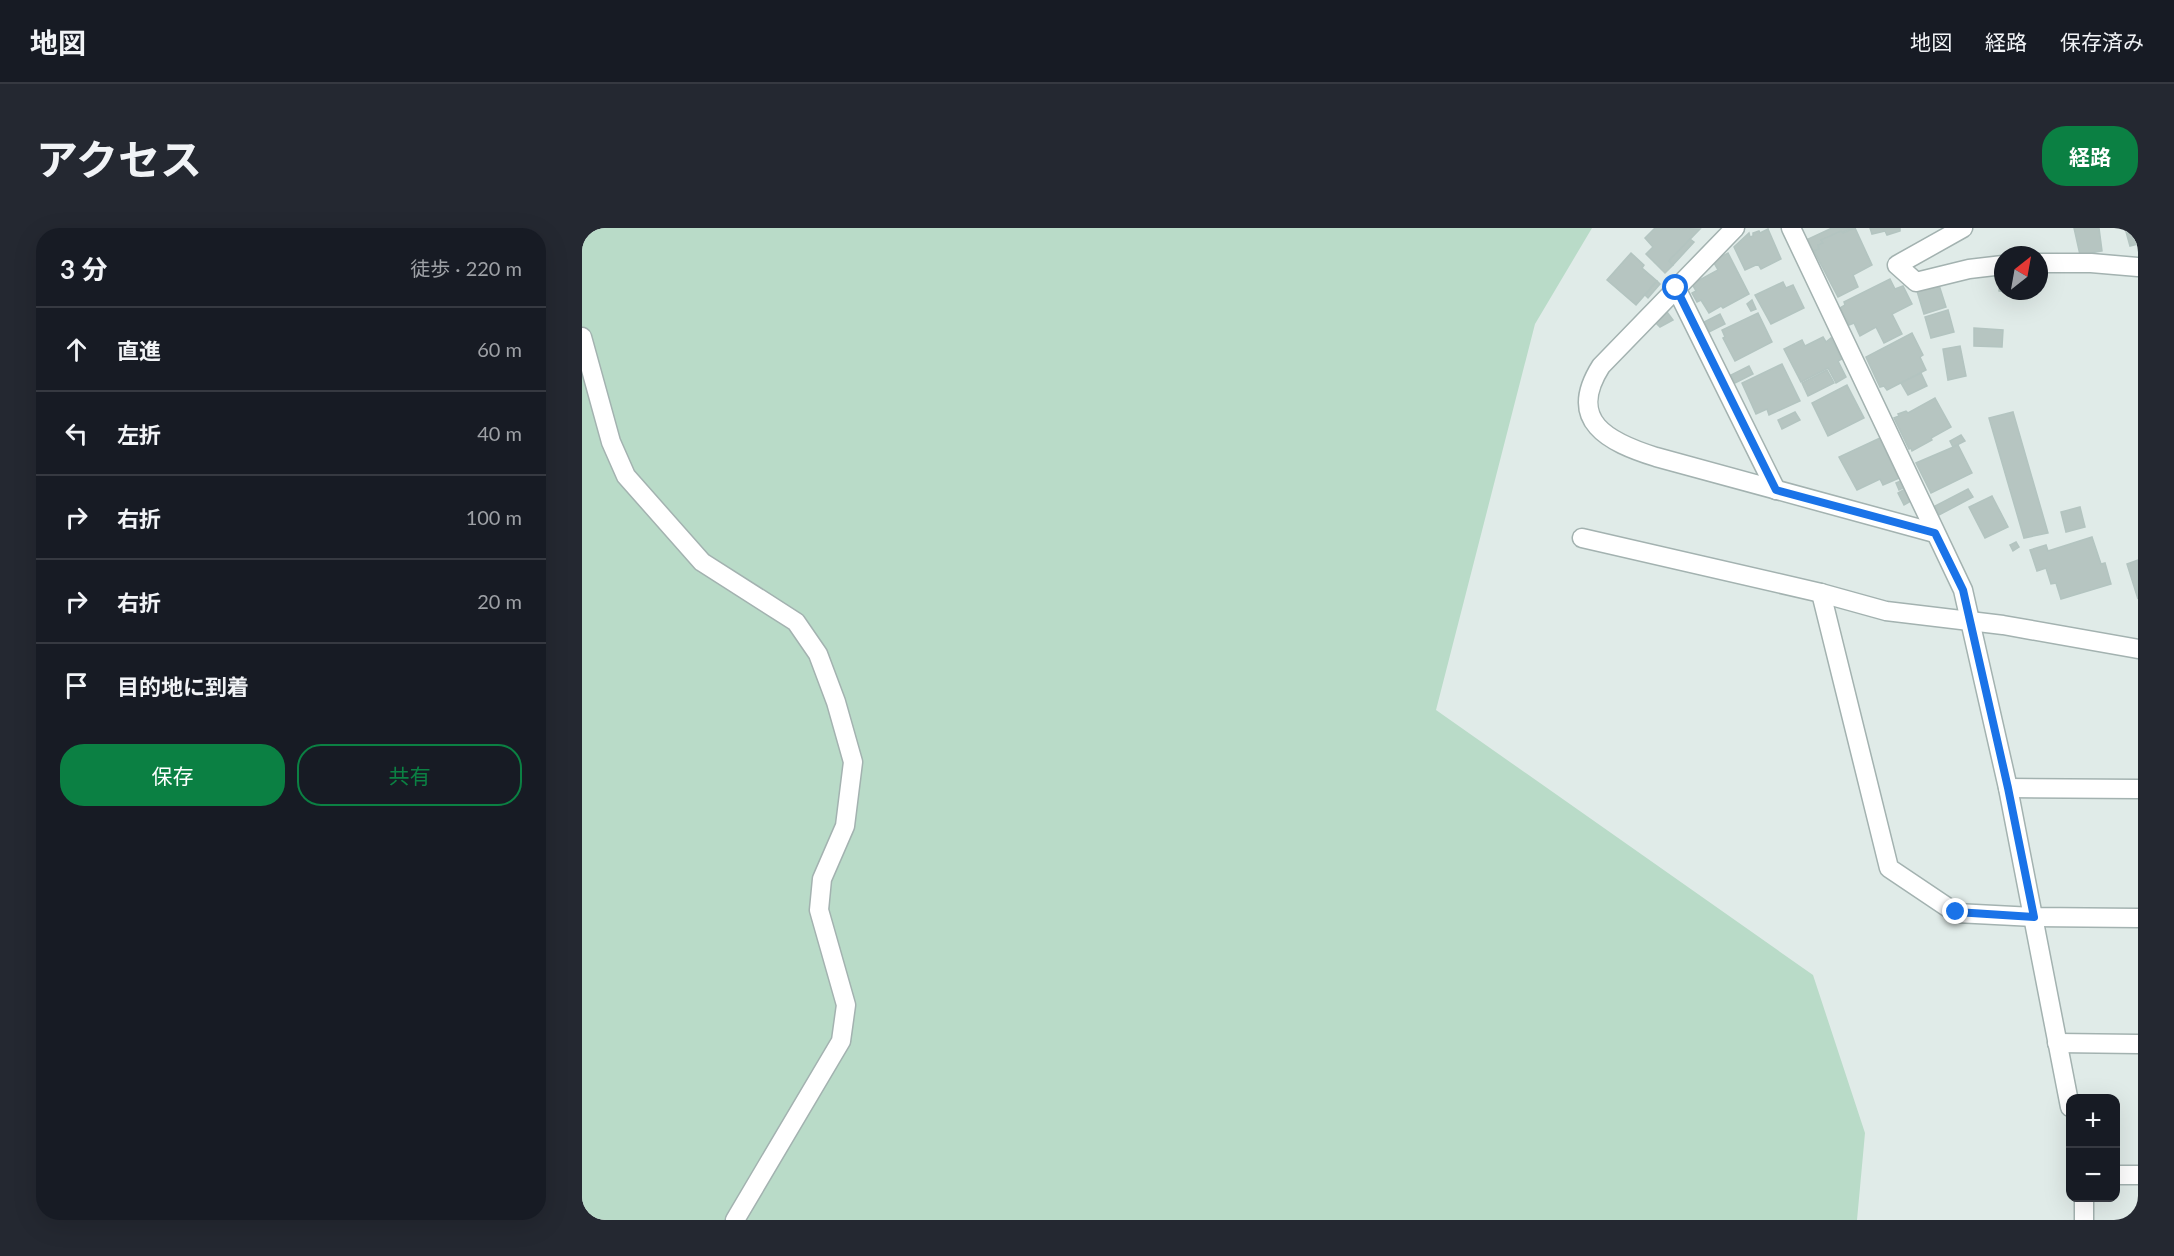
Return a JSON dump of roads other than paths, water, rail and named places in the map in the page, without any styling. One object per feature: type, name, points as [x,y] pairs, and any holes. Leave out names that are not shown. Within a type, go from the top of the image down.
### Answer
[{"type":"street","points":[[1736,228],[1615,350],[1593,380],[1587,394],[1588,410],[1595,425],[1629,448],[1935,533]]},
{"type":"street","points":[[1791,228],[1963,590],[2008,788],[2067,1094]]},
{"type":"street","points":[[1963,228],[1897,265],[1916,282],[1969,269],[1994,266]]},
{"type":"street","points":[[2048,263],[2091,263],[2138,267]]},
{"type":"street","points":[[1676,288],[1776,490]]},
{"type":"street","points":[[582,337],[610,441],[626,476],[702,562],[796,622],[818,654],[836,702],[853,762],[845,826],[822,879],[819,910],[846,1005],[841,1041],[735,1220]]},
{"type":"street","points":[[1582,538],[1886,611],[1971,621],[2138,649]]},
{"type":"street","points":[[1821,594],[1889,868],[1956,912],[2034,917],[2138,918]]},
{"type":"street","points":[[2008,788],[2138,789]]},
{"type":"street","points":[[2057,1043],[2138,1044]]},
{"type":"street","points":[[2120,1175],[2138,1175]]},
{"type":"street","points":[[2084,1202],[2084,1220]]}]
